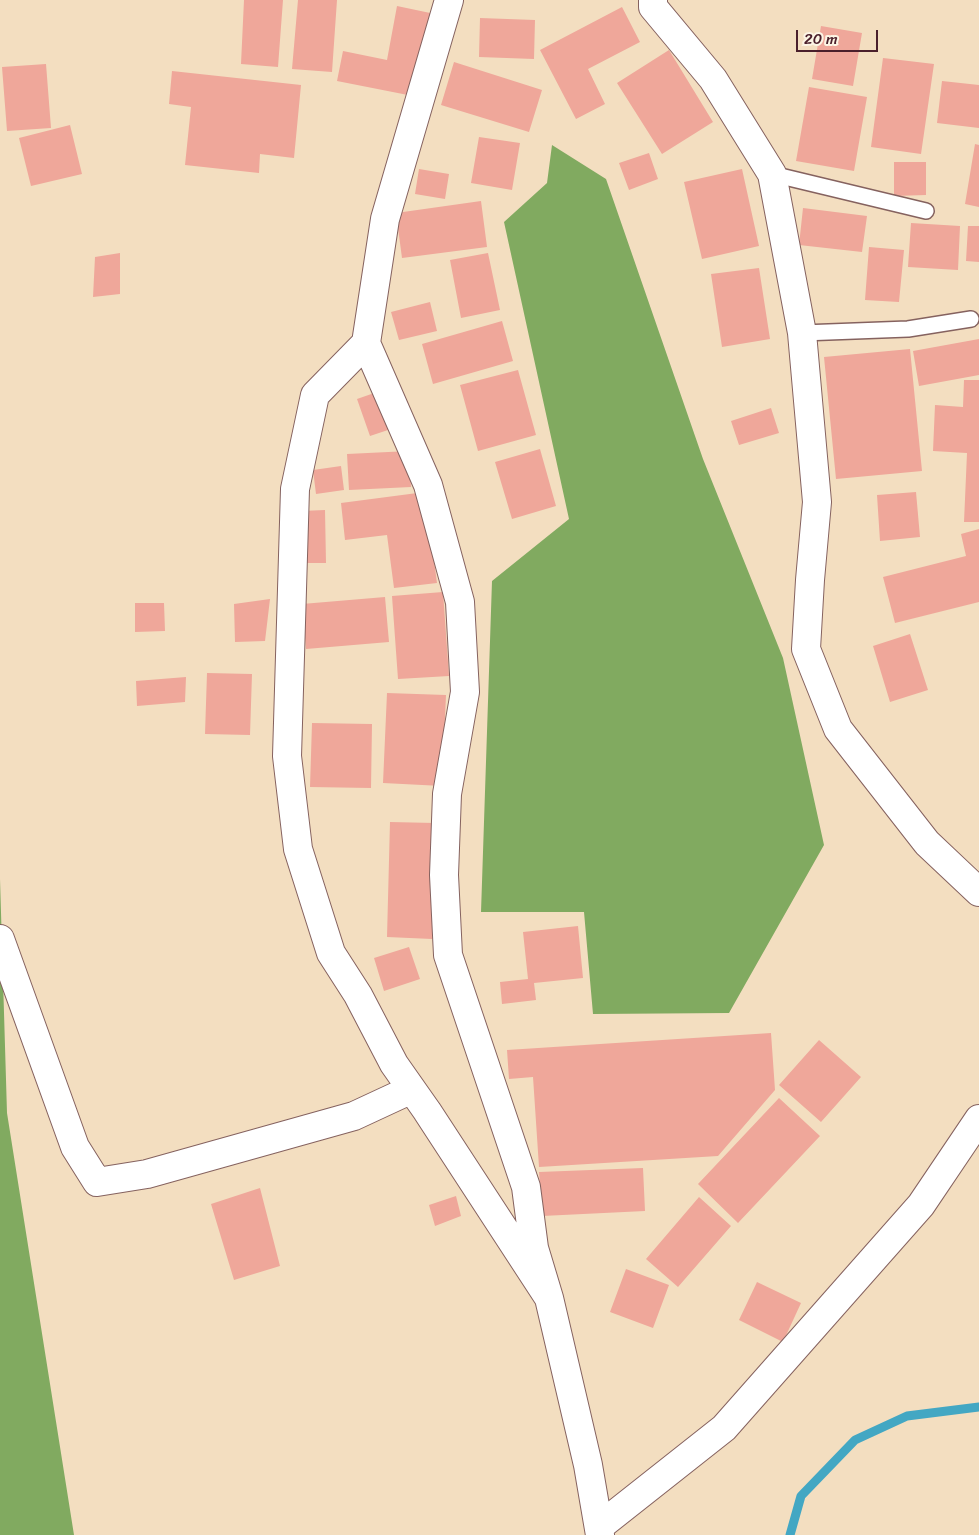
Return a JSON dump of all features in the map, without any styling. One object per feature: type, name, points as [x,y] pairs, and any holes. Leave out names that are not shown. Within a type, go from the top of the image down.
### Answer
[{"type":"street","points":[[449,0],[386,219],[366,343],[428,485],[460,602],[465,692],[447,794],[444,875],[448,955],[526,1187],[534,1248],[549,1298],[600,1530],[724,1428],[920,1205],[979,1119]]},
{"type":"street","points":[[653,0],[652,7],[713,79],[772,174],[802,333],[817,502],[806,650],[838,729],[927,843],[979,892]]},
{"type":"street","points":[[366,343],[316,395],[295,489],[287,756],[298,849],[331,953],[358,995],[394,1064],[410,1090],[427,1110],[549,1298]]},
{"type":"street","points":[[0,939],[75,1147],[97,1182],[147,1174],[354,1116],[410,1090]]},
{"type":"lane","points":[[772,174],[926,211]]},
{"type":"lane","points":[[802,333],[908,329],[971,319]]},
{"type":"green space","points":[[552,145],[606,179],[703,459],[783,658],[824,845],[729,1013],[593,1014],[584,912],[481,912],[492,581],[569,519],[504,222],[547,183]]},
{"type":"green space","points":[[0,879],[7,1113],[74,1535],[0,1535]]},
{"type":"building","points":[[244,0],[283,0],[278,67],[241,64]]},
{"type":"building","points":[[298,0],[337,0],[332,72],[292,69]]},
{"type":"building","points":[[397,6],[435,14],[418,97],[337,81],[343,51],[387,60]]},
{"type":"building","points":[[622,7],[640,42],[588,69],[605,104],[576,119],[540,50]]},
{"type":"building","points":[[480,18],[535,20],[534,59],[479,57]]},
{"type":"building","points":[[821,26],[862,33],[853,86],[812,79]]},
{"type":"building","points":[[669,50],[713,122],[662,154],[617,83]]},
{"type":"building","points":[[883,58],[934,64],[921,154],[871,147]]},
{"type":"building","points":[[454,62],[542,90],[529,132],[441,105]]},
{"type":"building","points":[[46,64],[51,128],[7,131],[2,67]]},
{"type":"building","points":[[172,71],[301,85],[294,158],[260,154],[259,173],[185,165],[191,107],[169,104]]},
{"type":"building","points":[[942,81],[979,85],[979,128],[937,123]]},
{"type":"building","points":[[809,87],[867,97],[854,171],[796,161]]},
{"type":"building","points":[[70,125],[82,174],[31,186],[19,138]]},
{"type":"building","points":[[479,137],[520,143],[512,190],[471,183]]},
{"type":"building","points":[[975,144],[979,145],[979,207],[965,204]]},
{"type":"building","points":[[649,153],[658,179],[629,190],[619,163]]},
{"type":"building","points":[[894,162],[926,162],[926,195],[894,196]]},
{"type":"building","points":[[419,169],[449,174],[445,199],[415,194]]},
{"type":"building","points":[[742,169],[759,246],[702,259],[684,182]]},
{"type":"building","points":[[481,201],[487,247],[402,258],[396,213]]},
{"type":"building","points":[[803,208],[867,216],[862,252],[799,245]]},
{"type":"building","points":[[911,223],[960,226],[958,270],[908,267]]},
{"type":"building","points":[[968,226],[979,226],[979,262],[966,261]]},
{"type":"building","points":[[869,247],[904,250],[899,302],[865,300]]},
{"type":"building","points":[[120,253],[120,294],[93,297],[95,257]]},
{"type":"building","points":[[488,253],[500,310],[461,318],[450,260]]},
{"type":"building","points":[[759,268],[770,339],[722,347],[711,274]]},
{"type":"building","points":[[430,302],[437,331],[399,340],[391,312]]},
{"type":"building","points":[[502,321],[513,361],[433,384],[422,344]]},
{"type":"building","points":[[979,339],[979,375],[919,386],[913,351]]},
{"type":"building","points":[[910,349],[922,471],[836,479],[824,357]]},
{"type":"building","points":[[518,370],[536,435],[478,451],[460,385]]},
{"type":"building","points":[[964,380],[979,380],[979,522],[964,522],[967,453],[933,451],[935,405],[963,407]]},
{"type":"building","points":[[380,391],[394,428],[370,436],[357,399]]},
{"type":"building","points":[[771,408],[779,433],[739,445],[731,421]]},
{"type":"building","points":[[540,449],[556,506],[512,519],[495,462]]},
{"type":"building","points":[[409,451],[411,487],[349,490],[347,454]]},
{"type":"building","points":[[341,466],[344,490],[316,494],[313,470]]},
{"type":"building","points":[[425,492],[437,583],[394,588],[387,535],[345,540],[341,503]]},
{"type":"building","points":[[916,492],[920,537],[880,541],[877,495]]},
{"type":"building","points":[[325,510],[326,563],[301,563],[301,511]]},
{"type":"building","points":[[979,529],[979,602],[895,623],[883,577],[966,556],[961,534]]},
{"type":"building","points":[[443,592],[449,676],[398,679],[392,596]]},
{"type":"building","points":[[385,597],[389,642],[306,649],[302,604]]},
{"type":"building","points":[[270,599],[265,641],[235,642],[234,604]]},
{"type":"building","points":[[135,603],[164,603],[165,631],[135,632]]},
{"type":"building","points":[[910,634],[928,690],[890,702],[873,646]]},
{"type":"building","points":[[207,673],[252,674],[250,735],[205,734]]},
{"type":"building","points":[[186,677],[185,702],[137,706],[136,681]]},
{"type":"building","points":[[387,693],[446,695],[442,786],[383,783]]},
{"type":"building","points":[[312,723],[372,724],[371,788],[310,787]]},
{"type":"building","points":[[390,822],[435,823],[432,939],[387,937]]},
{"type":"building","points":[[578,926],[583,978],[534,983],[536,1000],[502,1004],[500,982],[528,979],[523,932]]},
{"type":"building","points":[[409,947],[420,979],[384,991],[374,958]]},
{"type":"building","points":[[771,1033],[775,1090],[718,1156],[539,1167],[533,1077],[509,1079],[507,1050]]},
{"type":"building","points":[[819,1040],[861,1077],[821,1122],[779,1085]]},
{"type":"building","points":[[779,1098],[820,1136],[738,1223],[698,1184]]},
{"type":"building","points":[[643,1168],[645,1211],[542,1216],[539,1172]]},
{"type":"building","points":[[260,1188],[280,1266],[234,1280],[211,1204]]},
{"type":"building","points":[[456,1196],[461,1216],[435,1226],[429,1205]]},
{"type":"building","points":[[699,1197],[731,1226],[678,1287],[646,1259]]},
{"type":"building","points":[[626,1269],[669,1285],[653,1328],[610,1312]]},
{"type":"building","points":[[757,1282],[801,1303],[783,1342],[739,1320]]},
{"type":"waterway","points":[[790,1535],[801,1496],[855,1440],[907,1416],[979,1407]]}]
